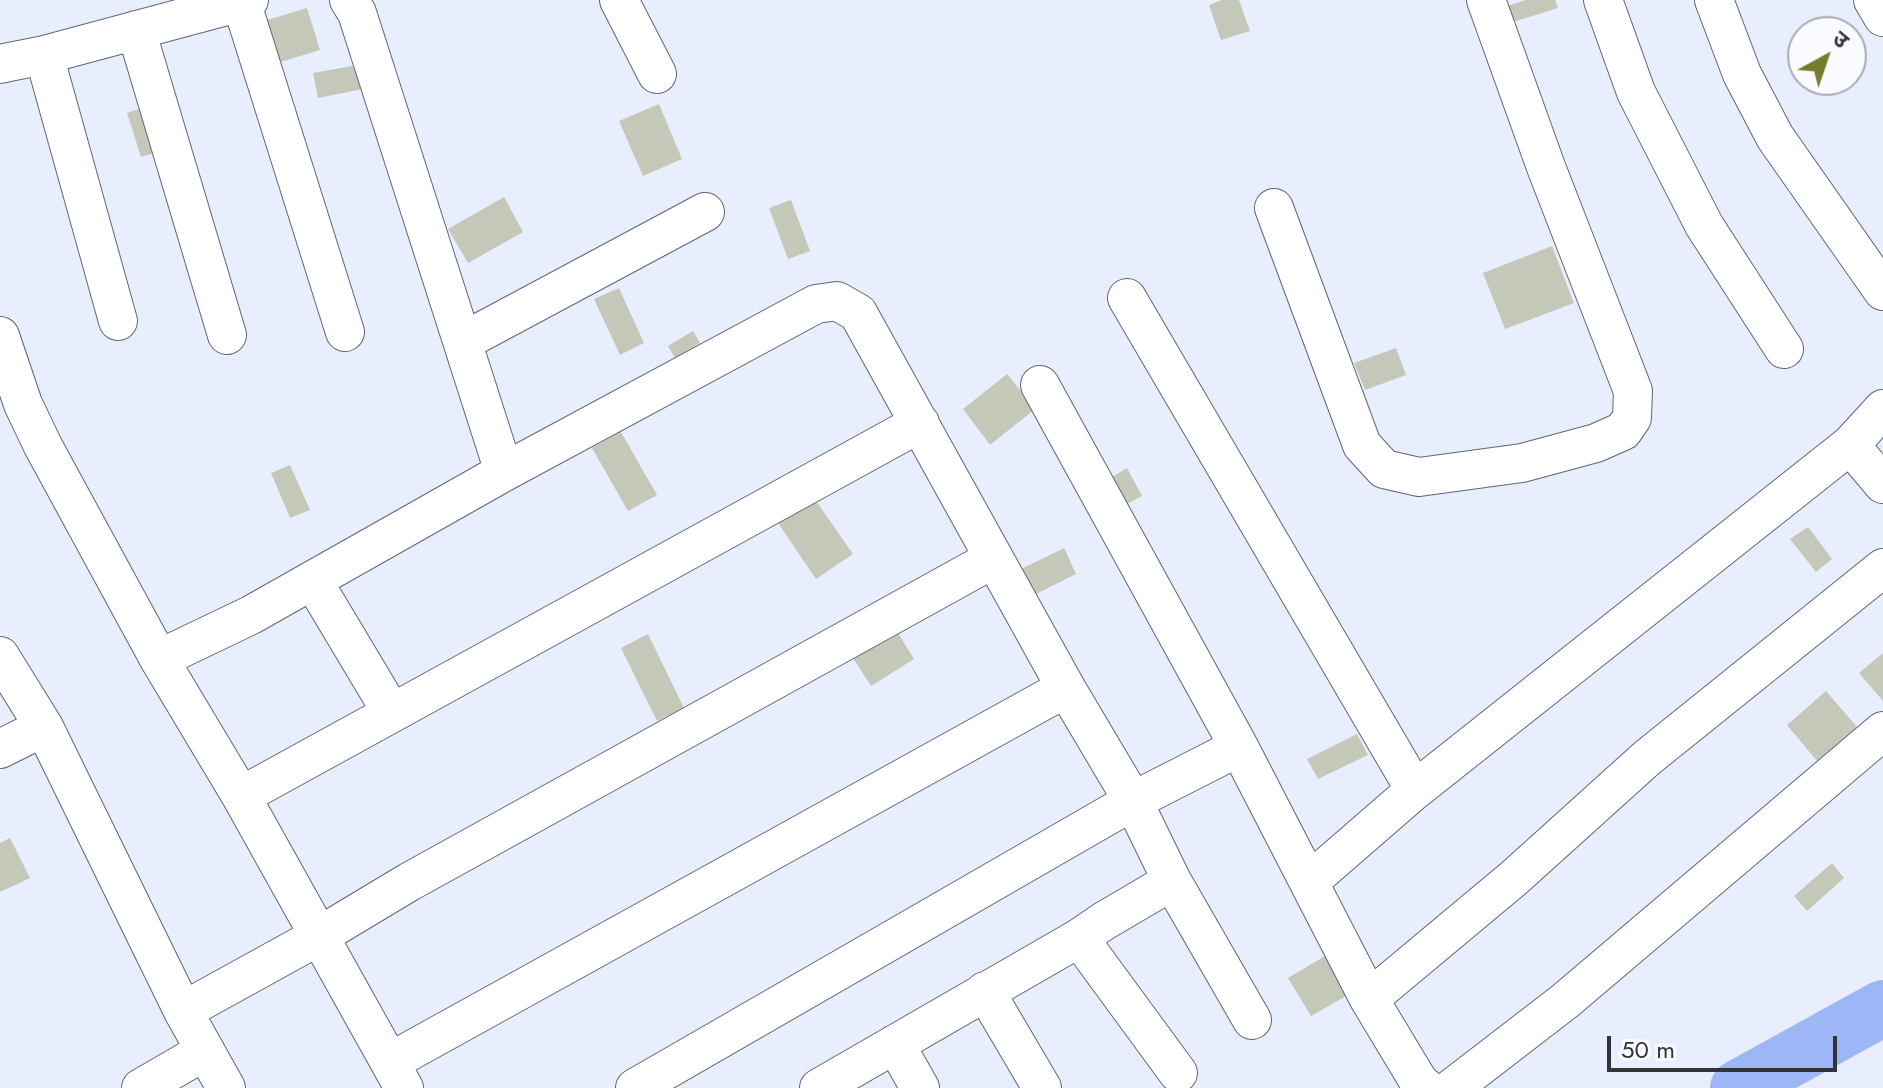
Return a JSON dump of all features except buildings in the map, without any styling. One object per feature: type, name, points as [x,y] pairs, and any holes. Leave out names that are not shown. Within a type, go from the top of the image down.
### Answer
[{"type":"street","points":[[0,64],[249,0]]},
{"type":"street","points":[[349,0],[357,13],[504,472]]},
{"type":"street","points":[[619,0],[657,74]]},
{"type":"street","points":[[1274,208],[1362,445],[1384,469],[1419,477],[1522,463],[1596,443],[1623,431],[1632,418],[1633,391],[1546,167],[1486,0]]},
{"type":"street","points":[[1603,0],[1636,92],[1704,225],[1784,349]]},
{"type":"street","points":[[1714,0],[1742,74],[1775,137],[1883,291]]},
{"type":"street","points":[[1873,0],[1883,17]]},
{"type":"street","points":[[241,1],[345,332]]},
{"type":"street","points":[[136,30],[227,335]]},
{"type":"street","points":[[44,55],[118,321]]},
{"type":"street","points":[[464,341],[705,212]]},
{"type":"street","points":[[1127,298],[1415,790]]},
{"type":"street","points":[[159,659],[251,615],[504,472],[816,304],[837,301],[858,313],[993,559],[1133,801],[1172,881],[1252,1020]]},
{"type":"street","points":[[0,336],[23,404],[43,446],[159,659],[241,796],[397,1075],[1066,688]]},
{"type":"street","points":[[1040,385],[1239,747],[1369,999],[1419,1082],[1426,1088]]},
{"type":"street","points":[[1309,882],[1415,790],[1850,445],[1883,409]]},
{"type":"street","points":[[241,796],[920,423]]},
{"type":"street","points":[[1850,445],[1883,484]]},
{"type":"street","points":[[183,1011],[993,559]]},
{"type":"street","points":[[1369,999],[1514,878],[1647,758],[1883,568]]},
{"type":"street","points":[[313,581],[392,713]]},
{"type":"street","points":[[0,656],[44,727],[183,1011],[226,1088]]},
{"type":"street","points":[[0,749],[44,727]]},
{"type":"street","points":[[1452,1088],[1565,1001],[1883,731]]},
{"type":"street","points":[[635,1088],[1133,801],[1239,747]]},
{"type":"street","points":[[819,1088],[1172,881]]},
{"type":"street","points":[[1079,938],[1178,1073]]},
{"type":"street","points":[[985,991],[1042,1088]]},
{"type":"street","points":[[895,1044],[920,1088]]},
{"type":"street","points":[[141,1088],[205,1051]]},
{"type":"waterway","points":[[1738,1088],[1883,1008]]}]
